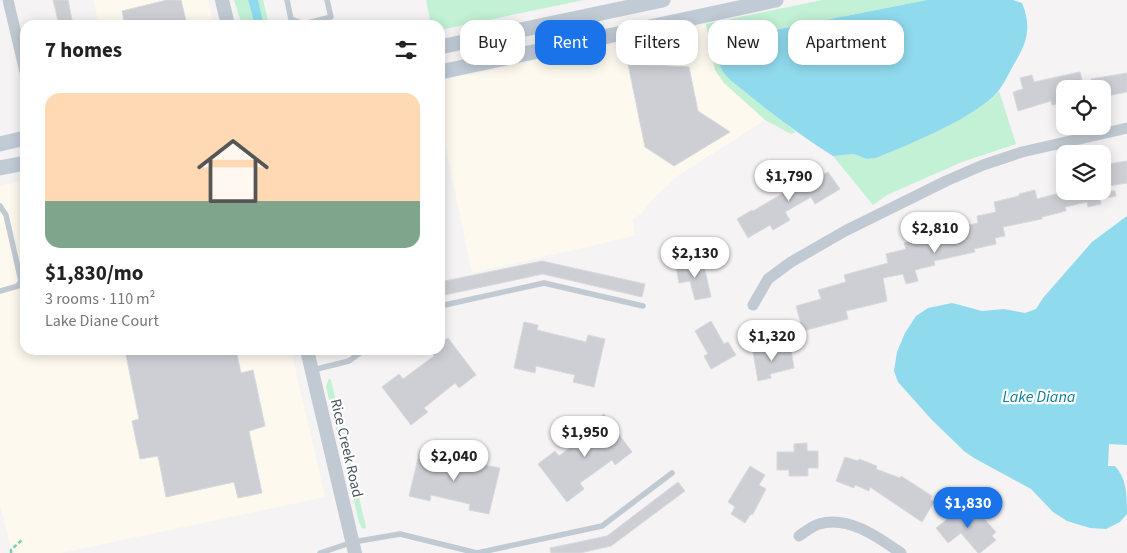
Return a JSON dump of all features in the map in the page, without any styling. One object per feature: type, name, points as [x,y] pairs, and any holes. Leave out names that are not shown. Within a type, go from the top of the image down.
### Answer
[{"type":"main road","points":[[445,46],[663,0]]},
{"type":"main road","points":[[445,71],[776,0]]},
{"type":"main road","points":[[0,144],[20,139]]},
{"type":"main road","points":[[0,168],[20,164]]},
{"type":"street","points":[[8,0],[20,51]]},
{"type":"street","points":[[222,0],[227,20]]},
{"type":"street","points":[[753,305],[768,279],[791,262],[845,231],[946,181],[983,165],[1022,152],[1127,128]]},
{"type":"street","name":"Rice Creek Road","points":[[308,355],[354,547]]},
{"type":"street","points":[[799,536],[817,524],[834,521],[866,531],[901,553]]},
{"type":"lane","points":[[287,0],[291,19],[294,20]]},
{"type":"lane","points":[[319,20],[331,17],[327,0]]},
{"type":"lane","points":[[0,206],[6,215],[20,277]]},
{"type":"lane","points":[[0,291],[18,286],[20,283]]},
{"type":"lane","points":[[445,305],[544,283],[643,306]]},
{"type":"lane","points":[[312,371],[349,361],[357,355]]},
{"type":"lane","points":[[320,553],[354,547],[400,534],[477,553],[602,526],[672,472]]},
{"type":"path","points":[[11,553],[11,550],[23,538]]},
{"type":"shaded area","points":[[93,0],[208,0],[212,20],[98,20]]},
{"type":"shaded area","points":[[706,24],[708,65],[714,65],[715,70],[724,83],[765,120],[679,175],[651,201],[642,213],[633,219],[635,236],[472,273],[445,144],[445,80],[515,65],[525,65],[525,63],[535,61],[535,65],[606,65],[606,45],[616,43],[616,65],[698,65],[698,26]]},
{"type":"shaded area","points":[[20,181],[20,355],[292,355],[325,497],[61,553],[15,553],[13,545],[10,545],[0,504],[0,186]]},
{"type":"green space","points":[[234,0],[248,0],[254,20],[240,20]]},
{"type":"green space","points":[[258,0],[263,0],[268,20],[263,20]]},
{"type":"green space","points":[[426,0],[584,0],[488,20],[460,20],[460,26],[445,29],[445,20],[430,20]]},
{"type":"green space","points":[[822,0],[927,0],[825,20],[788,20],[788,27],[778,29],[778,20],[725,20]]},
{"type":"green space","points":[[714,65],[730,65],[731,80],[796,132],[791,134],[765,120],[724,83],[715,70]]},
{"type":"green space","points":[[999,91],[1016,144],[962,162],[887,195],[873,205],[833,156],[854,154],[867,159],[876,158],[959,120],[989,101]]},
{"type":"green space","points":[[329,378],[365,529],[362,528],[359,522],[326,387]]},
{"type":"water","points":[[248,0],[258,0],[263,20],[254,20]]},
{"type":"water","points":[[927,0],[1013,0],[1022,3],[1027,20],[1027,35],[1022,49],[1000,89],[983,105],[938,131],[876,158],[867,159],[854,154],[833,156],[811,142],[734,83],[726,76],[720,65],[778,65],[778,29],[788,27],[788,65],[904,65],[904,20],[825,20]]},
{"type":"water","name":"Lake Diana","points":[[1127,216],[1127,445],[1109,444],[1108,466],[1115,466],[1122,476],[1126,494],[1127,514],[1120,522],[1106,529],[1090,528],[1067,521],[1053,512],[1031,489],[964,451],[931,419],[898,382],[894,371],[897,352],[905,333],[916,316],[928,308],[952,303],[982,311],[1004,309],[1025,313],[1036,309],[1043,298],[1092,242]]},
{"type":"building","points":[[53,0],[68,0],[72,20],[58,20]]},
{"type":"building","points":[[167,0],[181,0],[186,20],[124,20],[122,11]]},
{"type":"building","points":[[628,65],[689,67],[698,111],[730,132],[674,166],[645,147]]},
{"type":"building","points":[[1080,72],[1082,80],[1056,80],[1056,104],[1052,105],[1051,101],[1018,111],[1013,92],[1023,89],[1020,78],[1032,75],[1034,82]]},
{"type":"building","points":[[1127,73],[1127,92],[1111,95],[1111,80],[1091,79]]},
{"type":"building","points":[[1127,161],[1127,183],[1111,186],[1111,164]]},
{"type":"building","points":[[813,166],[815,170],[820,167],[824,174],[828,172],[840,189],[815,204],[811,197],[785,212],[790,220],[773,230],[770,225],[748,238],[737,219],[802,182],[801,180],[805,177],[802,173]]},
{"type":"building","points":[[1035,190],[1037,199],[1056,194],[1056,200],[1100,200],[1101,204],[1088,207],[1087,202],[1065,207],[1066,211],[1042,217],[1042,219],[1003,227],[1005,236],[995,238],[996,244],[974,249],[975,252],[934,261],[935,265],[915,270],[918,281],[906,284],[903,274],[883,278],[887,301],[846,311],[848,319],[803,331],[796,306],[821,299],[818,290],[846,282],[844,275],[888,263],[886,254],[906,249],[904,243],[929,237],[930,244],[952,239],[951,229],[978,223],[977,216],[996,212],[994,202],[1019,196],[1019,194]]},
{"type":"building","points":[[1111,191],[1115,191],[1116,196],[1111,197]]},
{"type":"building","points":[[542,261],[645,284],[642,297],[543,274],[445,295],[445,281]]},
{"type":"building","points":[[703,261],[711,297],[695,300],[690,281],[679,283],[676,267]]},
{"type":"building","points":[[711,321],[724,344],[728,342],[736,355],[711,369],[704,356],[708,354],[695,331]]},
{"type":"building","points":[[524,322],[538,325],[537,330],[586,342],[588,335],[605,339],[594,387],[573,382],[575,375],[536,366],[535,373],[514,368]]},
{"type":"building","points":[[448,338],[476,375],[459,388],[455,383],[424,408],[428,412],[411,425],[382,387],[399,374],[403,379],[433,355],[445,355],[445,340]]},
{"type":"building","points":[[781,347],[781,350],[791,349],[794,368],[770,374],[771,378],[758,381],[753,352]]},
{"type":"building","points":[[126,355],[237,355],[241,373],[253,370],[265,426],[249,431],[262,493],[238,498],[234,482],[166,497],[158,456],[140,459],[132,421],[139,419]]},
{"type":"building","points":[[604,414],[632,452],[615,465],[612,460],[580,483],[584,489],[567,502],[538,464],[555,451],[559,456],[591,432],[587,427]]},
{"type":"building","points":[[807,443],[807,451],[818,451],[818,468],[808,468],[808,476],[789,476],[789,470],[777,470],[777,452],[794,452],[794,444]]},
{"type":"building","points":[[420,450],[441,455],[439,461],[478,470],[479,464],[500,468],[489,514],[469,510],[470,504],[431,495],[430,501],[409,496]]},
{"type":"building","points":[[845,457],[858,461],[859,459],[877,466],[876,469],[900,478],[901,476],[932,496],[930,499],[934,502],[922,522],[870,487],[869,491],[855,485],[854,488],[836,481]]},
{"type":"building","points":[[750,466],[765,475],[759,485],[766,489],[753,514],[750,515],[745,523],[731,514],[735,507],[728,502]]},
{"type":"building","points":[[678,482],[685,491],[611,546],[580,553],[551,553],[550,548],[607,536]]},
{"type":"building","points":[[963,507],[966,511],[969,509],[972,514],[979,513],[996,532],[992,536],[996,540],[980,553],[961,533],[948,543],[936,528]]}]
